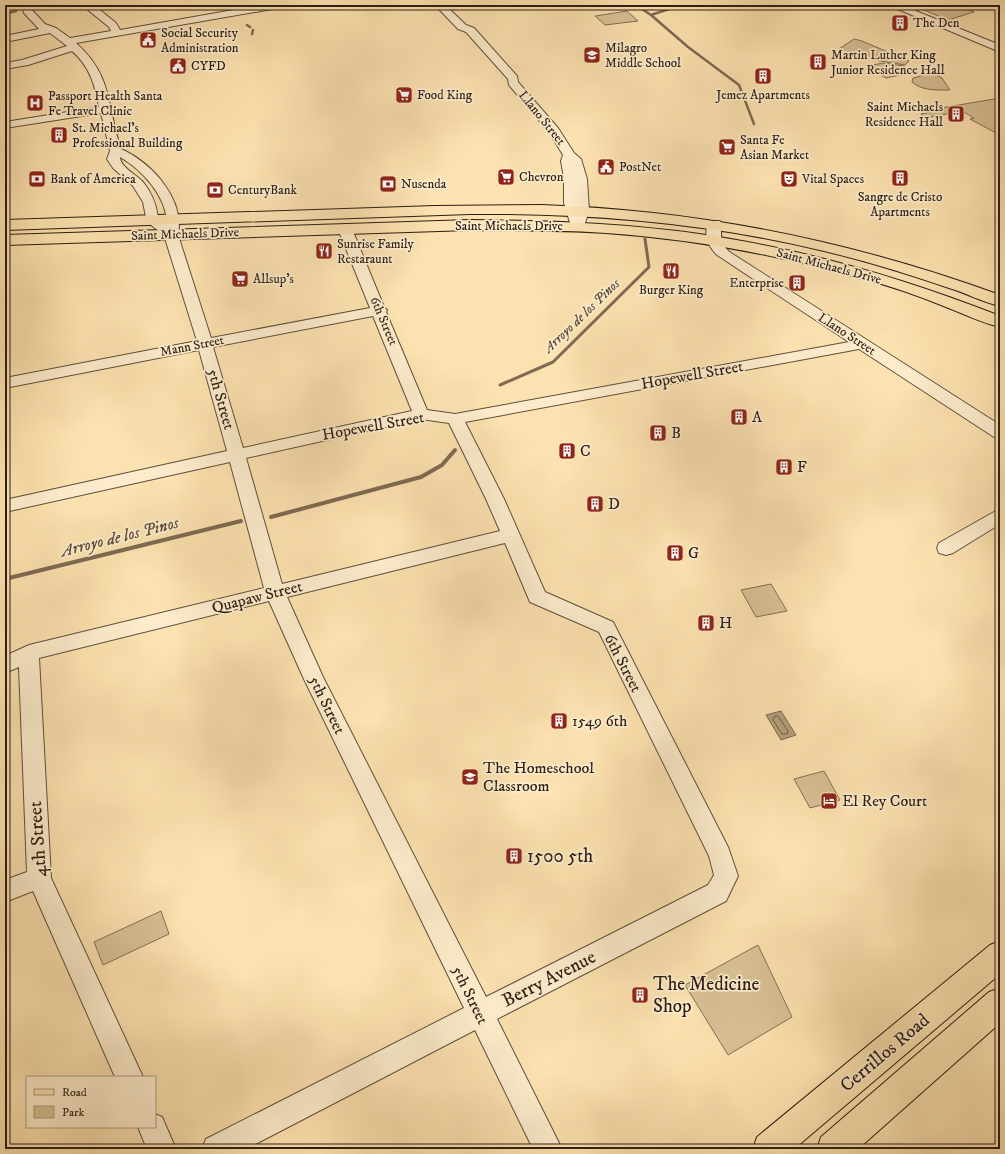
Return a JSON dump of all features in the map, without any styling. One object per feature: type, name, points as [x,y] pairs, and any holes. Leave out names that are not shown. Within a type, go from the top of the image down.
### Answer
[{"type":"main road","name":"Saint Michaels Drive","points":[[5,225],[452,210],[578,210],[645,215],[715,224],[824,245],[867,256],[947,281],[993,298]]},
{"type":"main road","points":[[345,229],[352,223],[361,220],[402,218],[452,210]]},
{"type":"main road","points":[[250,232],[284,225],[327,223],[341,219],[347,213]]},
{"type":"main road","name":"Saint Michaels Drive","points":[[5,240],[510,225],[578,226],[664,233],[775,251],[857,272],[963,307],[1000,322]]},
{"type":"main road","points":[[857,272],[873,267],[892,273],[947,281]]},
{"type":"main road","points":[[857,272],[922,282],[968,297],[993,298]]},
{"type":"main road","points":[[963,307],[982,306],[1000,312]]},
{"type":"main road","name":"Cerrillos Road","points":[[769,1149],[1000,955]]},
{"type":"main road","points":[[833,1149],[1000,1004]]},
{"type":"street","points":[[27,5],[26,11],[46,29],[52,30],[89,61],[93,68],[105,109],[110,134],[116,151],[113,159],[117,165],[138,184],[145,194],[152,219],[171,235]]},
{"type":"street","points":[[103,5],[93,10],[113,25],[117,33]]},
{"type":"street","points":[[5,66],[24,63],[70,44],[117,33],[278,5]]},
{"type":"street","name":"Llano Street","points":[[440,5],[462,27],[461,31],[491,54],[506,80],[513,83],[554,130],[569,155],[567,161],[570,178],[570,203],[578,210],[578,226]]},
{"type":"street","points":[[894,5],[1000,49]]},
{"type":"street","points":[[5,39],[52,30]]},
{"type":"street","points":[[5,125],[105,109]]},
{"type":"street","name":"5th Street","points":[[116,151],[125,154],[159,184],[173,219],[171,235],[237,453],[275,592],[312,677],[479,1014],[548,1149]]},
{"type":"street","points":[[712,240],[715,224]]},
{"type":"street","name":"6th Street","points":[[345,229],[380,310],[421,414]]},
{"type":"street","name":"Llano Street","points":[[712,240],[714,246],[726,256],[1000,433]]},
{"type":"street","name":"Mann Street","points":[[5,383],[380,310]]},
{"type":"street","name":"Hopewell Street","points":[[5,506],[237,453],[421,414],[455,419],[862,344]]},
{"type":"street","name":"6th Street","points":[[455,419],[510,535],[536,597],[606,627],[720,855]]},
{"type":"street","points":[[946,548],[1000,516]]},
{"type":"street","name":"Quapaw Street","points":[[5,665],[29,653],[510,535]]},
{"type":"street","name":"4th Street","points":[[29,653],[39,878],[129,1076]]},
{"type":"street","name":"Berry Avenue","points":[[216,1149],[717,893],[726,876],[720,855]]},
{"type":"street","points":[[5,891],[39,878]]},
{"type":"street","points":[[152,1128],[162,1149]]},
{"type":"green space","points":[[929,5],[957,5],[974,12],[948,20],[919,8]]},
{"type":"green space","points":[[627,11],[638,21],[605,25],[595,16]]},
{"type":"green space","points":[[854,39],[909,61],[905,65],[838,54],[839,49]]},
{"type":"green space","points":[[884,63],[904,66],[909,73],[901,75],[892,70],[900,75],[886,78],[866,66]]},
{"type":"green space","points":[[932,73],[942,78],[950,90],[935,90],[920,87],[912,82],[913,78]]},
{"type":"green space","points":[[1000,98],[1000,133],[998,134],[970,119],[974,118],[962,111],[926,118],[921,114],[931,112],[929,110]]},
{"type":"green space","points":[[771,584],[787,611],[756,617],[741,590]]},
{"type":"green space","points":[[824,771],[840,800],[810,808],[794,779]]},
{"type":"green space","points":[[161,911],[169,934],[103,965],[94,942]]},
{"type":"green space","points":[[758,945],[792,1017],[728,1055],[685,985]]},
{"type":"water","points":[[781,711],[796,735],[781,740],[766,715]]},
{"type":"waterway","points":[[636,5],[651,15]]},
{"type":"waterway","points":[[651,15],[681,5]]},
{"type":"waterway","name":"Arroyo de los Pinos","points":[[5,14],[16,11]]},
{"type":"waterway","points":[[651,15],[688,47],[739,85],[754,124]]},
{"type":"waterway","points":[[252,34],[253,30]]},
{"type":"waterway","name":"Arroyo de los Pinos","points":[[500,385],[553,362],[649,267],[645,239]]},
{"type":"waterway","name":"Arroyo de los Pinos","points":[[271,517],[421,477],[442,465],[455,450]]},
{"type":"waterway","name":"Arroyo de los Pinos","points":[[5,579],[241,521]]},
{"type":"place","name":"The Den","points":[[900,23]]},
{"type":"place","name":"Social Security Administration","points":[[148,40]]},
{"type":"place","name":"Milagro Middle School","points":[[592,55]]},
{"type":"place","name":"Martin Luther King Junior Residence Hall","points":[[818,62]]},
{"type":"place","name":"CYFD","points":[[178,66]]},
{"type":"place","name":"Jemez Apartments","points":[[763,76]]},
{"type":"place","name":"Food King","points":[[404,95]]},
{"type":"place","name":"Passport Health Santa Fe Travel Clinic","points":[[35,103]]},
{"type":"place","name":"Saint Michaels Residence Hall","points":[[956,114]]},
{"type":"place","name":"St. Michael's Professional Building","points":[[59,135]]},
{"type":"place","name":"Santa Fe Asian Market","points":[[727,147]]},
{"type":"place","name":"PostNet","points":[[606,167]]},
{"type":"place","name":"Chevron","points":[[506,177]]},
{"type":"place","name":"Sangre de Cristo Apartments","points":[[900,178]]},
{"type":"place","name":"Bank of America","points":[[37,179]]},
{"type":"place","name":"Vital Spaces","points":[[789,179]]},
{"type":"place","name":"Nusenda","points":[[388,184]]},
{"type":"place","name":"CenturyBank","points":[[215,190]]},
{"type":"place","name":"Sunrise Family Restaraunt","points":[[324,251]]},
{"type":"place","name":"Burger King","points":[[671,271]]},
{"type":"place","name":"Allsup's","points":[[240,279]]},
{"type":"place","name":"Enterprise","points":[[797,283]]},
{"type":"place","name":"A","points":[[739,417]]},
{"type":"place","name":"B","points":[[658,433]]},
{"type":"place","name":"C","points":[[567,451]]},
{"type":"place","name":"F","points":[[784,467]]},
{"type":"place","name":"D","points":[[595,504]]},
{"type":"place","name":"G","points":[[675,553]]},
{"type":"place","name":"H","points":[[706,623]]},
{"type":"place","name":"1549 6th","points":[[559,721]]},
{"type":"place","name":"The Homeschool Classroom","points":[[470,777]]},
{"type":"place","name":"El Rey Court","points":[[829,801]]},
{"type":"place","name":"1500 5th","points":[[514,856]]},
{"type":"place","name":"The Medicine Shop","points":[[640,995]]}]
